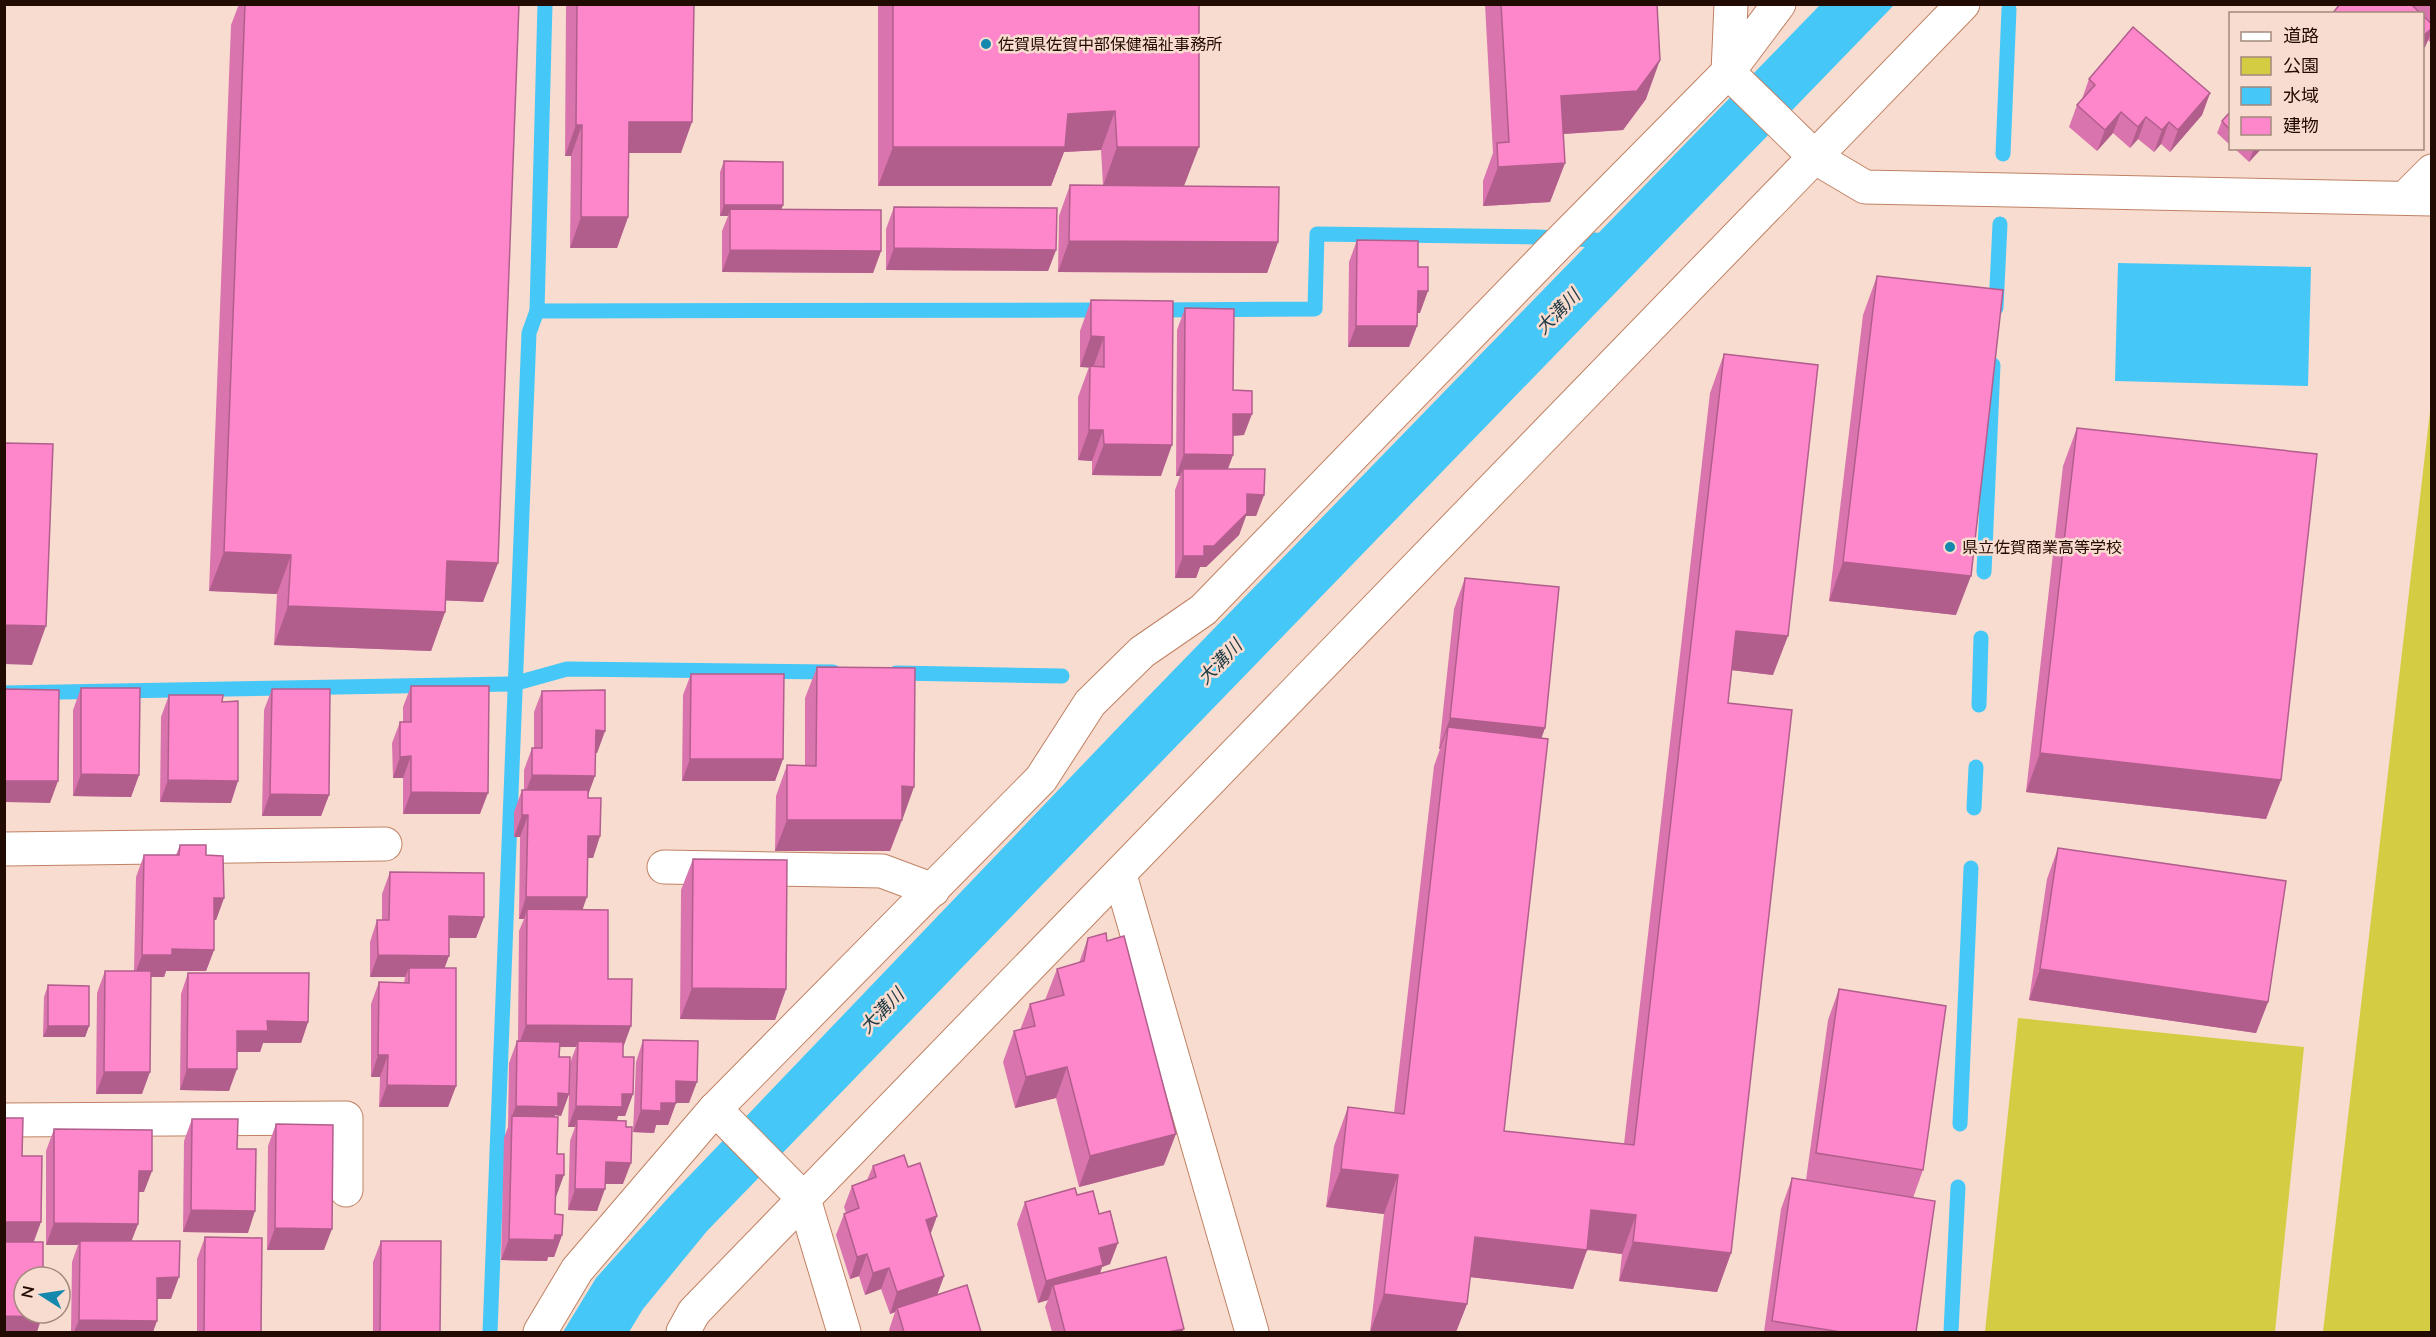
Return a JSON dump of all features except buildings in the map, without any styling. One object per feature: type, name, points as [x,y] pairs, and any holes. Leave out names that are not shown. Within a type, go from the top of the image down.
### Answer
[{"type":"street","points":[[1731,4],[1728,72],[1816,158],[1865,187],[2418,198],[2432,171]]},
{"type":"street","points":[[540,1332],[577,1270],[715,1109],[1041,778],[1090,703],[1142,652],[1203,610],[1728,72],[1779,4]]},
{"type":"street","points":[[682,1332],[694,1312],[1963,4]]},
{"type":"street","points":[[4,849],[385,844]]},
{"type":"street","points":[[664,867],[882,871],[933,890]]},
{"type":"street","points":[[1120,875],[1252,1332]]},
{"type":"street","points":[[715,1109],[804,1199],[844,1332]]},
{"type":"street","points":[[4,1120],[346,1118],[346,1190]]},
{"type":"green space","points":[[2431,403],[2431,1332],[2323,1332]]},
{"type":"green space","points":[[2018,1018],[2304,1047],[2275,1332],[1985,1332]]},
{"type":"water","name":"大溝川","points":[[1820,5],[1894,5],[707,1231],[643,1309],[629,1332],[563,1332],[596,1278],[669,1197],[1132,713]]},
{"type":"water","points":[[2118,263],[2311,267],[2308,386],[2115,381]]},
{"type":"waterway","points":[[545,4],[537,311],[1107,310]]},
{"type":"waterway","points":[[2003,154],[2009,9]]},
{"type":"waterway","points":[[1996,308],[2000,224]]},
{"type":"waterway","points":[[1155,310],[1315,309],[1317,234],[1538,237],[1612,241]]},
{"type":"waterway","points":[[490,1332],[529,333],[537,311]]},
{"type":"waterway","points":[[1984,572],[1993,365]]},
{"type":"waterway","points":[[1979,705],[1981,638]]},
{"type":"waterway","points":[[4,693],[513,684],[567,669],[833,672]]},
{"type":"waterway","points":[[896,673],[1062,676]]},
{"type":"waterway","points":[[1974,808],[1976,767]]},
{"type":"waterway","points":[[1960,1124],[1971,868]]},
{"type":"waterway","points":[[1951,1332],[1958,1187]]},
{"type":"place","name":"佐賀県佐賀中部保健福祉事務所","points":[[986,44]]},
{"type":"place","name":"県立佐賀商業高等学校","points":[[1950,547]]}]
